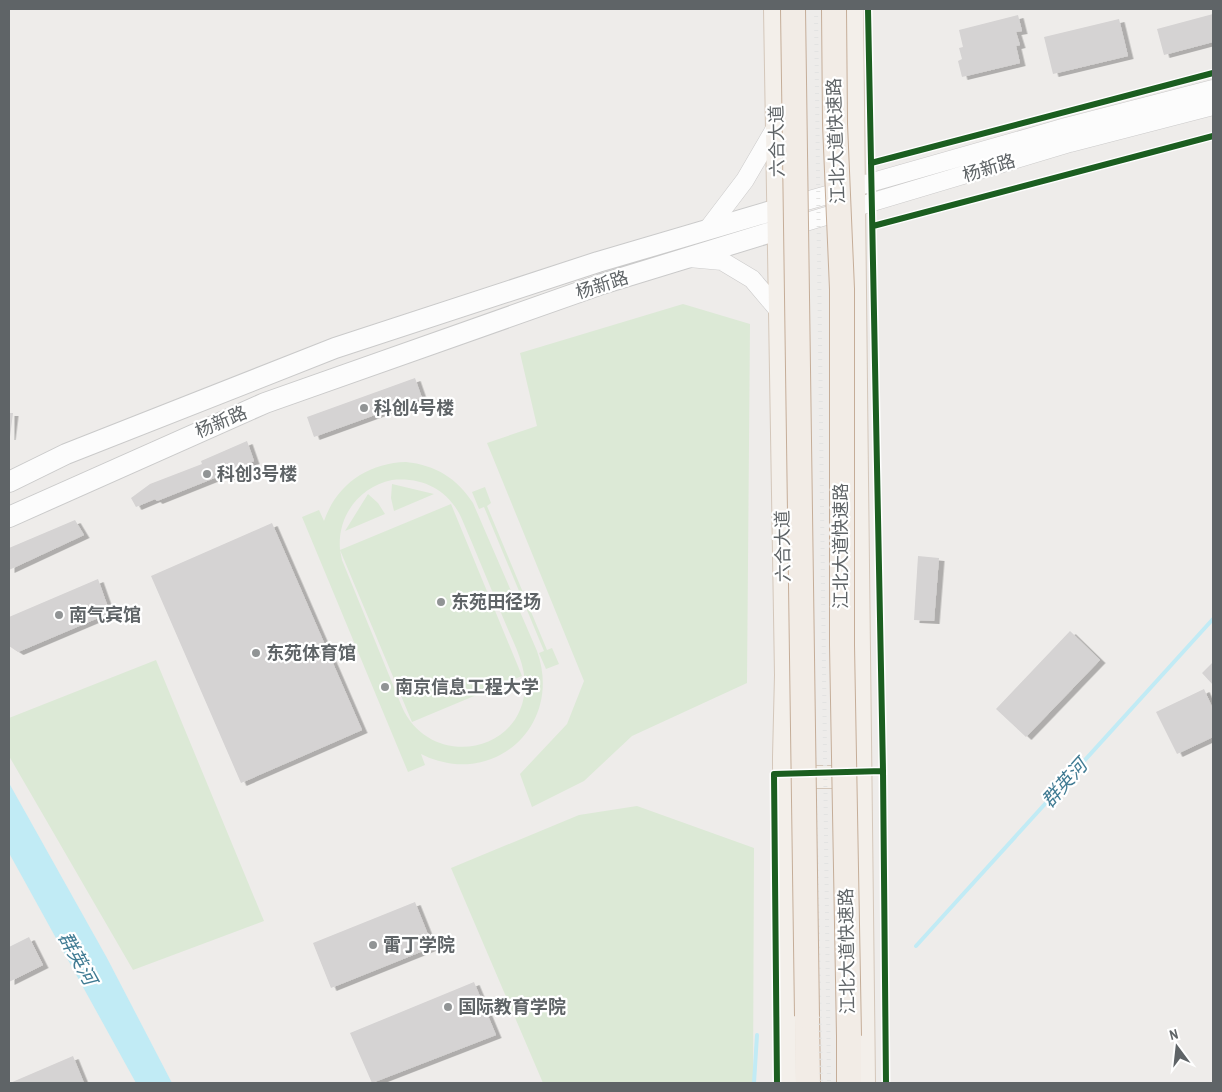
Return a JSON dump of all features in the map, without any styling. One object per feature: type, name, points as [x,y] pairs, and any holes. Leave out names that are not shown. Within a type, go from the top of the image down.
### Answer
[{"type":"highway","points":[[792,9],[808,1083]]},
{"type":"highway","name":"江北大道快速路","points":[[834,9],[835,124],[842,290],[841,635],[849,1083]]},
{"type":"main road","name":"六合大道","points":[[775,9],[786,675],[784,794],[785,1083]]},
{"type":"main road","points":[[852,9],[859,792],[864,1083]]},
{"type":"main road","name":"杨新路","points":[[9,482],[66,454],[335,348],[707,230],[778,219]]},
{"type":"main road","name":"杨新路","points":[[9,517],[264,404],[602,284],[686,257],[778,219]]},
{"type":"main road","points":[[784,794],[809,777],[839,777],[859,792]]},
{"type":"street","name":"杨新路","points":[[855,198],[1066,127],[1213,89]]},
{"type":"street","name":"杨新路","points":[[778,219],[1213,106]]},
{"type":"street","points":[[707,230],[745,180],[777,124]]},
{"type":"street","points":[[686,257],[722,261],[752,280],[779,311]]},
{"type":"green space","points":[[683,304],[750,324],[747,683],[632,736],[584,781],[532,807],[520,774],[567,724],[584,681],[487,443],[537,426],[520,353]]},
{"type":"green space","points":[[406,462],[436,470],[460,486],[467,494],[473,503],[537,651],[543,678],[540,704],[531,726],[516,744],[496,757],[473,764],[447,763],[421,754],[425,765],[408,772],[302,517],[319,510],[324,521],[337,496],[346,486],[367,471],[392,463]],"holes":[[[392,480],[424,483],[449,499],[461,517],[518,651],[523,668],[525,685],[521,709],[509,727],[493,739],[474,746],[453,746],[433,740],[415,727],[402,707],[342,560],[340,538],[342,526],[352,505],[360,496],[380,484]]]},
{"type":"green space","points":[[392,484],[434,494],[394,511],[391,498]]},
{"type":"green space","points":[[485,487],[491,503],[487,506],[547,650],[552,648],[559,664],[546,669],[539,653],[544,651],[484,507],[479,509],[472,492]]},
{"type":"green space","points":[[368,494],[378,503],[385,514],[345,531]]},
{"type":"green space","points":[[451,504],[522,676],[412,722],[340,550]]},
{"type":"green space","points":[[156,660],[264,921],[133,970],[9,756],[9,718]]},
{"type":"green space","points":[[637,806],[754,848],[753,1083],[543,1083],[451,868],[579,815]]},
{"type":"water","points":[[9,783],[107,958],[172,1083],[136,1083],[9,853]]},
{"type":"building","points":[[1213,14],[1213,42],[1164,55],[1157,29]]},
{"type":"building","points":[[1018,15],[1022,31],[1016,32],[1020,45],[1016,46],[1020,63],[962,77],[958,61],[962,59],[959,48],[963,47],[959,30]]},
{"type":"building","points":[[1119,19],[1128,56],[1053,74],[1044,37]]},
{"type":"building","name":"科创4号楼","points":[[415,378],[422,398],[314,437],[307,417]]},
{"type":"building","points":[[9,413],[13,413],[10,437],[9,437]]},
{"type":"building","name":"科创3号楼","points":[[247,441],[254,461],[238,468],[240,473],[224,479],[222,475],[157,501],[155,499],[136,507],[131,498],[150,484],[202,464],[201,461]]},
{"type":"building","points":[[75,520],[84,535],[9,570],[9,548]]},
{"type":"building","name":"东苑体育馆","points":[[272,523],[362,730],[241,783],[151,576]]},
{"type":"building","points":[[918,556],[939,558],[934,621],[914,620]]},
{"type":"building","name":"南气宾馆","points":[[98,579],[110,613],[18,652],[9,646],[9,617]]},
{"type":"building","points":[[1070,631],[1100,660],[1026,737],[996,709]]},
{"type":"building","points":[[1213,662],[1213,685],[1202,673]]},
{"type":"building","points":[[1204,689],[1213,709],[1213,737],[1177,754],[1156,712]]},
{"type":"building","name":"雷丁学院","points":[[415,902],[433,947],[331,988],[313,943]]},
{"type":"building","points":[[29,937],[43,965],[9,982],[9,947]]},
{"type":"building","name":"国际教育学院","points":[[474,982],[496,1035],[372,1083],[350,1033]]},
{"type":"building","points":[[73,1056],[84,1083],[10,1083]]},
{"type":"waterway","name":"群英河","points":[[916,946],[1213,619]]},
{"type":"waterway","name":"群英河","points":[[754,1083],[757,1035]]},
{"type":"railway","points":[[799,9],[821,1083]]},
{"type":"railway","points":[[816,9],[829,1083]]},
{"type":"cycle path","points":[[868,9],[883,771]]},
{"type":"cycle path","points":[[871,163],[1213,73]]},
{"type":"cycle path","points":[[873,226],[1213,136]]},
{"type":"cycle path","points":[[777,1083],[774,774],[883,771],[886,1083]]},
{"type":"place","name":"科创4号楼","points":[[364,408]]},
{"type":"place","name":"科创3号楼","points":[[207,474]]},
{"type":"place","name":"东苑田径场","points":[[441,602]]},
{"type":"place","name":"南气宾馆","points":[[59,615]]},
{"type":"place","name":"东苑体育馆","points":[[256,653]]},
{"type":"place","name":"南京信息工程大学","points":[[385,687]]},
{"type":"place","name":"雷丁学院","points":[[373,945]]},
{"type":"place","name":"国际教育学院","points":[[448,1007]]}]
